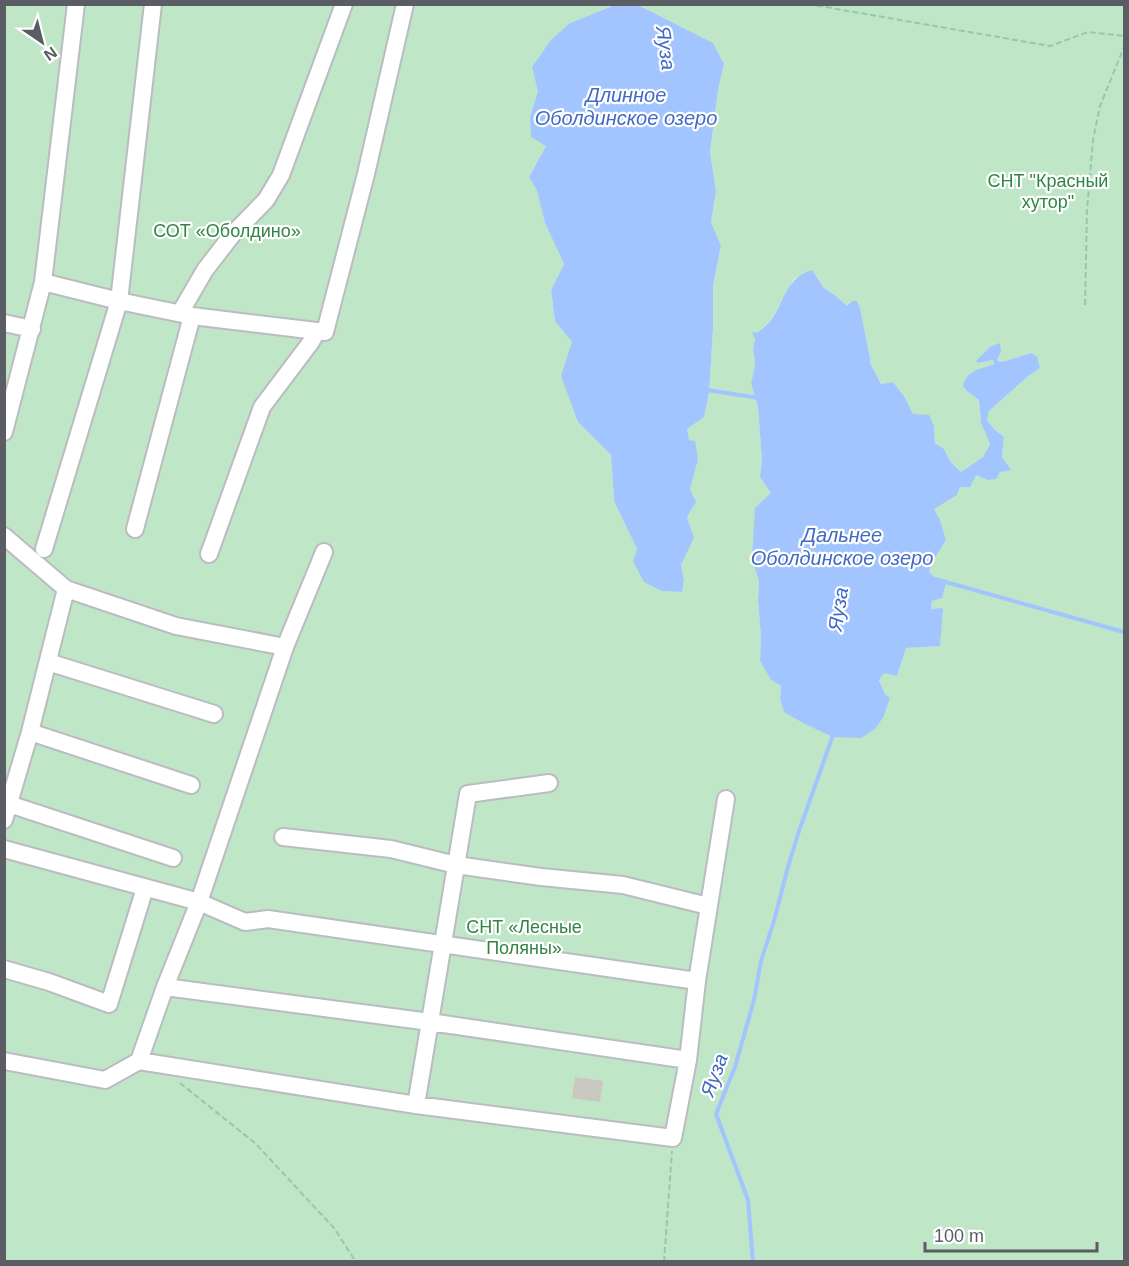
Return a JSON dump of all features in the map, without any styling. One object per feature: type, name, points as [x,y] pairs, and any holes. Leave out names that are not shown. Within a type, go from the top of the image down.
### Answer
[{"type":"lane","points":[[4,432],[43,282],[76,4]]},
{"type":"lane","points":[[44,549],[119,301],[153,4]]},
{"type":"lane","points":[[135,529],[186,315],[205,270],[232,235],[266,200],[281,175],[345,4]]},
{"type":"lane","points":[[43,282],[186,315],[326,332],[366,174],[405,4]]},
{"type":"lane","points":[[4,323],[32,329]]},
{"type":"lane","points":[[208,554],[262,407],[311,342],[316,331]]},
{"type":"lane","points":[[4,536],[66,589],[176,626],[285,647]]},
{"type":"lane","points":[[139,1061],[165,987],[199,902],[285,647],[324,552]]},
{"type":"lane","points":[[66,589],[7,812],[173,858]]},
{"type":"lane","points":[[48,662],[214,714]]},
{"type":"lane","points":[[30,732],[191,785]]},
{"type":"lane","points":[[416,1105],[468,794],[549,783]]},
{"type":"lane","points":[[4,1061],[105,1080],[139,1061],[416,1105],[673,1138],[688,1060],[697,981],[726,799]]},
{"type":"lane","points":[[283,837],[391,849],[456,865],[541,877],[623,885],[708,906]]},
{"type":"lane","points":[[4,849],[199,902],[245,922],[268,919],[697,981]]},
{"type":"lane","points":[[4,969],[50,982],[109,1004],[145,888]]},
{"type":"lane","points":[[165,987],[430,1022],[688,1060]]},
{"type":"path","points":[[808,4],[1050,46],[1088,32],[1124,36],[1124,47],[1100,106],[1093,140],[1087,210],[1085,305]]},
{"type":"path","points":[[176,1079],[255,1143],[334,1228],[356,1262]]},
{"type":"path","points":[[664,1262],[673,1138]]},
{"type":"green space","points":[[5,5],[615,5],[570,23],[538,91],[530,117],[546,146],[529,177],[537,191],[545,223],[564,264],[551,290],[555,321],[572,342],[578,422],[611,455],[614,501],[637,549],[662,591],[682,592],[684,580],[681,565],[694,538],[687,517],[696,502],[690,489],[698,460],[689,441],[687,429],[704,417],[709,393],[713,286],[721,247],[711,222],[716,191],[710,152],[718,90],[724,64],[713,43],[638,5],[1124,5],[1124,1261],[5,1262]],"holes":[[[812,270],[824,288],[847,307],[857,301],[870,363],[881,384],[893,382],[904,396],[912,415],[934,426],[935,443],[944,449],[950,461],[961,472],[983,457],[990,444],[981,423],[979,400],[967,391],[971,372],[994,364],[994,360],[979,363],[1001,352],[997,359],[1002,362],[1031,353],[1040,368],[989,411],[987,420],[1004,437],[1002,457],[987,480],[976,475],[960,487],[957,495],[933,509],[940,520],[946,540],[929,572],[939,581],[931,610],[942,609],[940,646],[906,648],[897,676],[884,672],[879,679],[885,694],[890,698],[884,716],[780,698],[781,686],[771,680],[760,661],[759,582],[752,558],[771,493],[760,477],[762,461],[758,407],[751,383],[755,362],[753,349],[757,333],[770,321],[794,279]]]},
{"type":"water","name":"Длинное Оболдинское озеро","points":[[615,5],[638,5],[713,43],[724,64],[718,90],[710,152],[716,191],[711,222],[721,246],[713,286],[709,393],[704,417],[687,429],[689,440],[695,441],[698,460],[690,489],[696,502],[687,517],[694,538],[681,565],[684,580],[682,592],[662,591],[644,582],[633,561],[637,549],[614,501],[611,455],[578,422],[561,376],[572,342],[555,321],[551,290],[564,264],[545,223],[537,191],[529,177],[546,146],[531,137],[530,117],[538,91],[532,67],[551,40],[570,23]]},
{"type":"water","name":"Дальнее Оболдинское озеро","points":[[812,270],[824,288],[847,306],[857,301],[870,363],[881,384],[893,382],[904,396],[913,414],[929,415],[934,426],[935,443],[944,449],[950,461],[961,472],[983,457],[990,444],[981,423],[979,400],[963,386],[971,373],[994,364],[993,360],[979,363],[976,361],[990,347],[1000,343],[1001,352],[997,360],[1002,362],[1031,353],[1037,357],[1040,368],[989,411],[987,420],[1004,437],[1002,457],[1011,470],[1000,472],[996,479],[987,480],[976,475],[970,487],[960,487],[957,495],[934,509],[946,540],[929,572],[939,581],[946,583],[942,598],[932,601],[931,609],[943,608],[940,646],[906,648],[897,676],[884,673],[879,680],[885,694],[890,698],[884,716],[875,729],[861,738],[833,737],[784,712],[780,698],[781,686],[771,680],[760,661],[759,582],[752,558],[755,508],[771,493],[760,477],[762,461],[758,407],[751,383],[755,362],[753,349],[755,339],[752,332],[757,333],[768,324],[791,284],[804,273]]},
{"type":"building","points":[[575,1077],[603,1081],[600,1102],[572,1098]]},
{"type":"waterway","name":"Яуза","points":[[707,390],[759,398]]},
{"type":"waterway","points":[[935,579],[1124,632]]},
{"type":"waterway","name":"Яуза","points":[[753,1262],[748,1200],[716,1114],[735,1067],[754,1000],[761,961],[788,867],[833,735]]},
{"type":"park label","name":"СНТ \"Красный хутор\"","points":[[1048,192]]},
{"type":"park label","name":"СОТ «Оболдино»","points":[[227,231]]},
{"type":"park label","name":"СНТ «Лесные Поляны»","points":[[524,937]]}]
